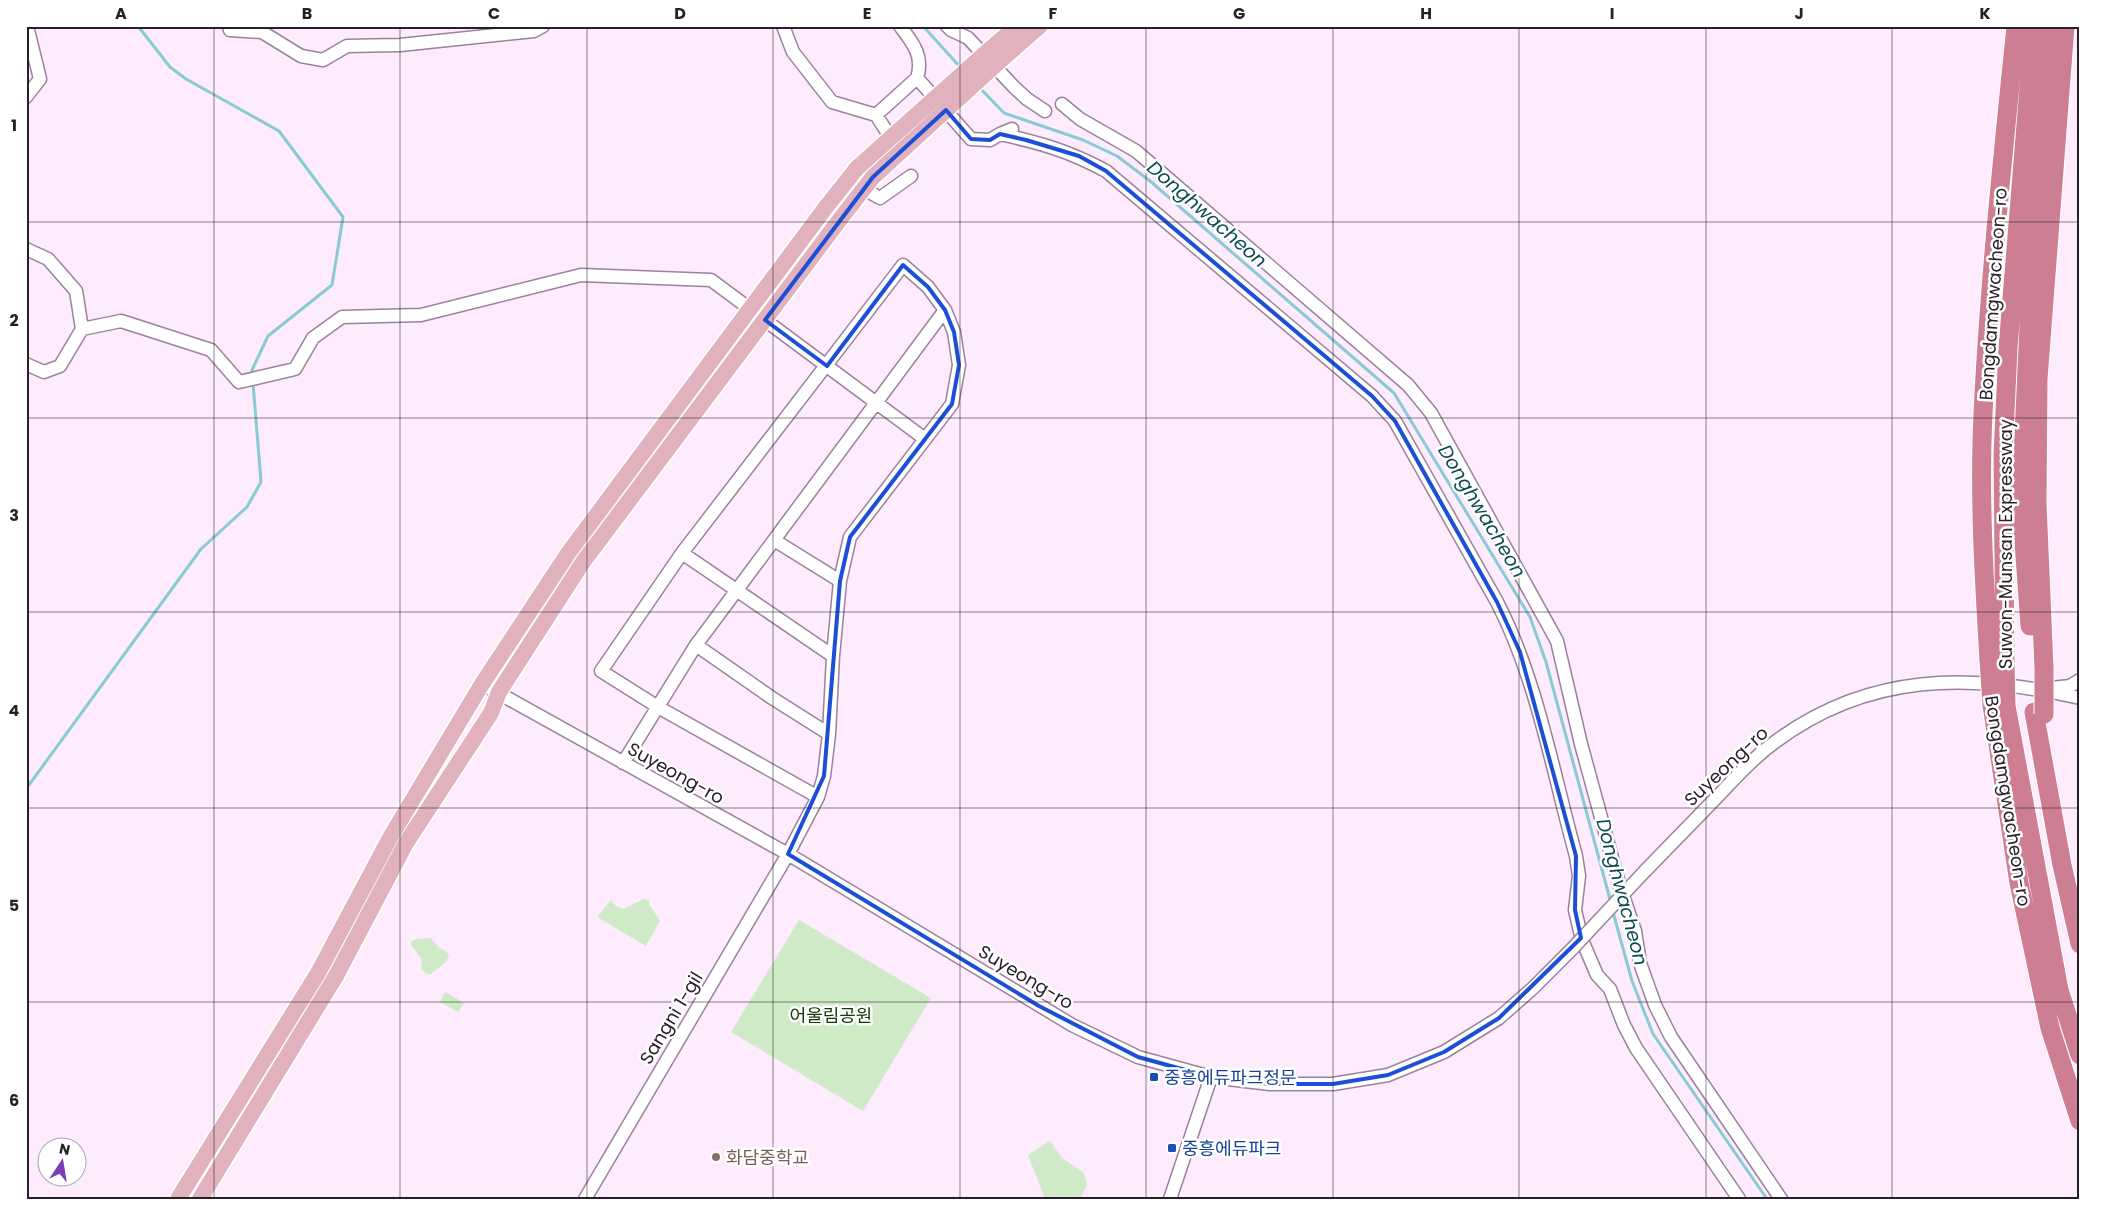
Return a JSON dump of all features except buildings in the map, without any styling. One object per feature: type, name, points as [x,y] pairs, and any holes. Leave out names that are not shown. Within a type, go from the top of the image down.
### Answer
[{"type":"highway","name":"Suwon-Munsan Expressway","points":[[2041,32],[2008,348],[1997,661],[1999,706],[2059,990],[2080,1055]]},
{"type":"highway","name":"Suwon-Munsan Expressway","points":[[2041,32],[2021,500],[2038,668],[2039,713],[2062,865],[2080,944]]},
{"type":"highway","name":"Bongdamgwacheon-ro","points":[[1999,706],[2019,883],[2050,1028],[2080,1121]]},
{"type":"highway","points":[[2039,713],[2080,902]]},
{"type":"main road","points":[[995,55],[1017,26]]},
{"type":"main road","points":[[200,1199],[336,976],[406,843],[491,713],[499,692],[583,562],[873,178],[939,106],[995,55],[1040,26]]},
{"type":"main road","points":[[178,1199],[318,972],[392,836],[482,684],[571,548],[750,308],[858,168],[891,138],[939,106]]},
{"type":"street","points":[[26,97],[40,79],[27,26]]},
{"type":"street","points":[[229,26],[230,30],[262,32],[301,56],[323,60],[347,46],[400,45],[534,31],[543,26]]},
{"type":"street","points":[[782,26],[793,52],[832,102],[876,115],[891,138]]},
{"type":"street","points":[[876,115],[917,78],[920,68],[920,58],[913,43],[900,26]]},
{"type":"street","points":[[947,26],[968,38],[1027,100],[1046,110]]},
{"type":"street","points":[[917,78],[971,139],[990,140],[1006,131],[1079,156],[1106,171],[1372,396],[1395,421],[1497,602],[1520,652],[1539,714],[1576,856],[1578,876],[1575,910],[1582,940],[1597,975],[1610,989],[1624,1025],[1636,1048],[1739,1199]]},
{"type":"street","points":[[1062,104],[1080,119],[1136,151],[1408,386],[1431,413],[1557,641],[1581,744],[1620,886],[1635,931],[1640,962],[1654,1006],[1671,1037],[1781,1199]]},
{"type":"street","points":[[864,189],[880,198],[911,176]]},
{"type":"street","points":[[26,249],[48,259],[76,292],[82,329],[60,366],[44,372],[26,364]]},
{"type":"street","name":"Sangni 1-gil","points":[[585,1199],[788,854],[818,797],[824,776],[829,734],[833,656],[840,581],[850,537],[952,404],[959,365],[954,332],[945,310],[928,287],[903,265],[827,366]]},
{"type":"street","points":[[82,329],[121,321],[210,350],[239,382],[295,369],[314,338],[342,317],[420,315],[581,275],[711,280],[925,439]]},
{"type":"street","points":[[623,763],[696,645],[945,310]]},
{"type":"street","points":[[818,797],[658,707],[601,672],[682,552],[827,366]]},
{"type":"street","points":[[774,540],[840,581]]},
{"type":"street","points":[[682,552],[833,656]]},
{"type":"street","points":[[696,645],[772,698],[829,734]]},
{"type":"street","points":[[2035,689],[2070,686],[2080,680]]},
{"type":"street","name":"Suyeong-ro","points":[[482,684],[788,854],[1072,1025],[1138,1057],[1211,1077],[1270,1084],[1333,1084],[1388,1075],[1444,1052],[1499,1018],[1573,948],[1744,770],[1775,742],[1819,714],[1858,698],[1900,686],[1948,681],[2002,684],[2080,698]]},
{"type":"street","points":[[1170,1199],[1211,1077]]},
{"type":"highlighted area","points":[[946,110],[971,139],[990,140],[1000,134],[1026,140],[1079,156],[1106,171],[1372,396],[1395,421],[1497,602],[1520,652],[1576,856],[1575,910],[1581,938],[1499,1018],[1444,1052],[1388,1075],[1333,1084],[1270,1084],[1211,1077],[1138,1057],[1039,1006],[788,854],[824,776],[840,581],[850,537],[952,404],[959,365],[954,332],[945,310],[928,287],[903,265],[827,366],[765,320],[873,177]]},
{"type":"green space","points":[[643,899],[650,901],[649,904],[660,921],[646,946],[597,917],[611,900],[616,906],[624,909]]},
{"type":"green space","name":"어울림공원","points":[[799,920],[931,998],[863,1111],[731,1032]]},
{"type":"green space","points":[[431,938],[439,948],[446,951],[449,955],[447,961],[431,974],[427,974],[422,970],[421,958],[411,945],[411,942],[416,939]]},
{"type":"green space","points":[[445,992],[464,1003],[458,1012],[440,1002]]},
{"type":"green space","points":[[1050,1141],[1061,1157],[1084,1173],[1087,1185],[1080,1199],[1045,1199],[1028,1155]]},
{"type":"waterway","points":[[138,26],[170,67],[186,79],[279,131],[343,217],[332,285],[268,336],[252,370],[253,377]]},
{"type":"waterway","name":"Donghwacheon","points":[[923,26],[961,68]]},
{"type":"waterway","name":"Donghwacheon","points":[[979,87],[1004,113],[1083,140],[1117,156],[1150,181],[1394,393],[1530,617],[1546,662],[1611,903]]},
{"type":"waterway","points":[[26,789],[201,549],[247,507],[261,482],[253,383]]},
{"type":"waterway","name":"Donghwacheon","points":[[1613,912],[1632,981],[1653,1034],[1767,1199]]},
{"type":"place","name":"중흥에듀파크정문","points":[[1154,1077]]},
{"type":"place","name":"중흥에듀파크","points":[[1172,1148]]},
{"type":"place","name":"화담중학교","points":[[716,1157]]}]
